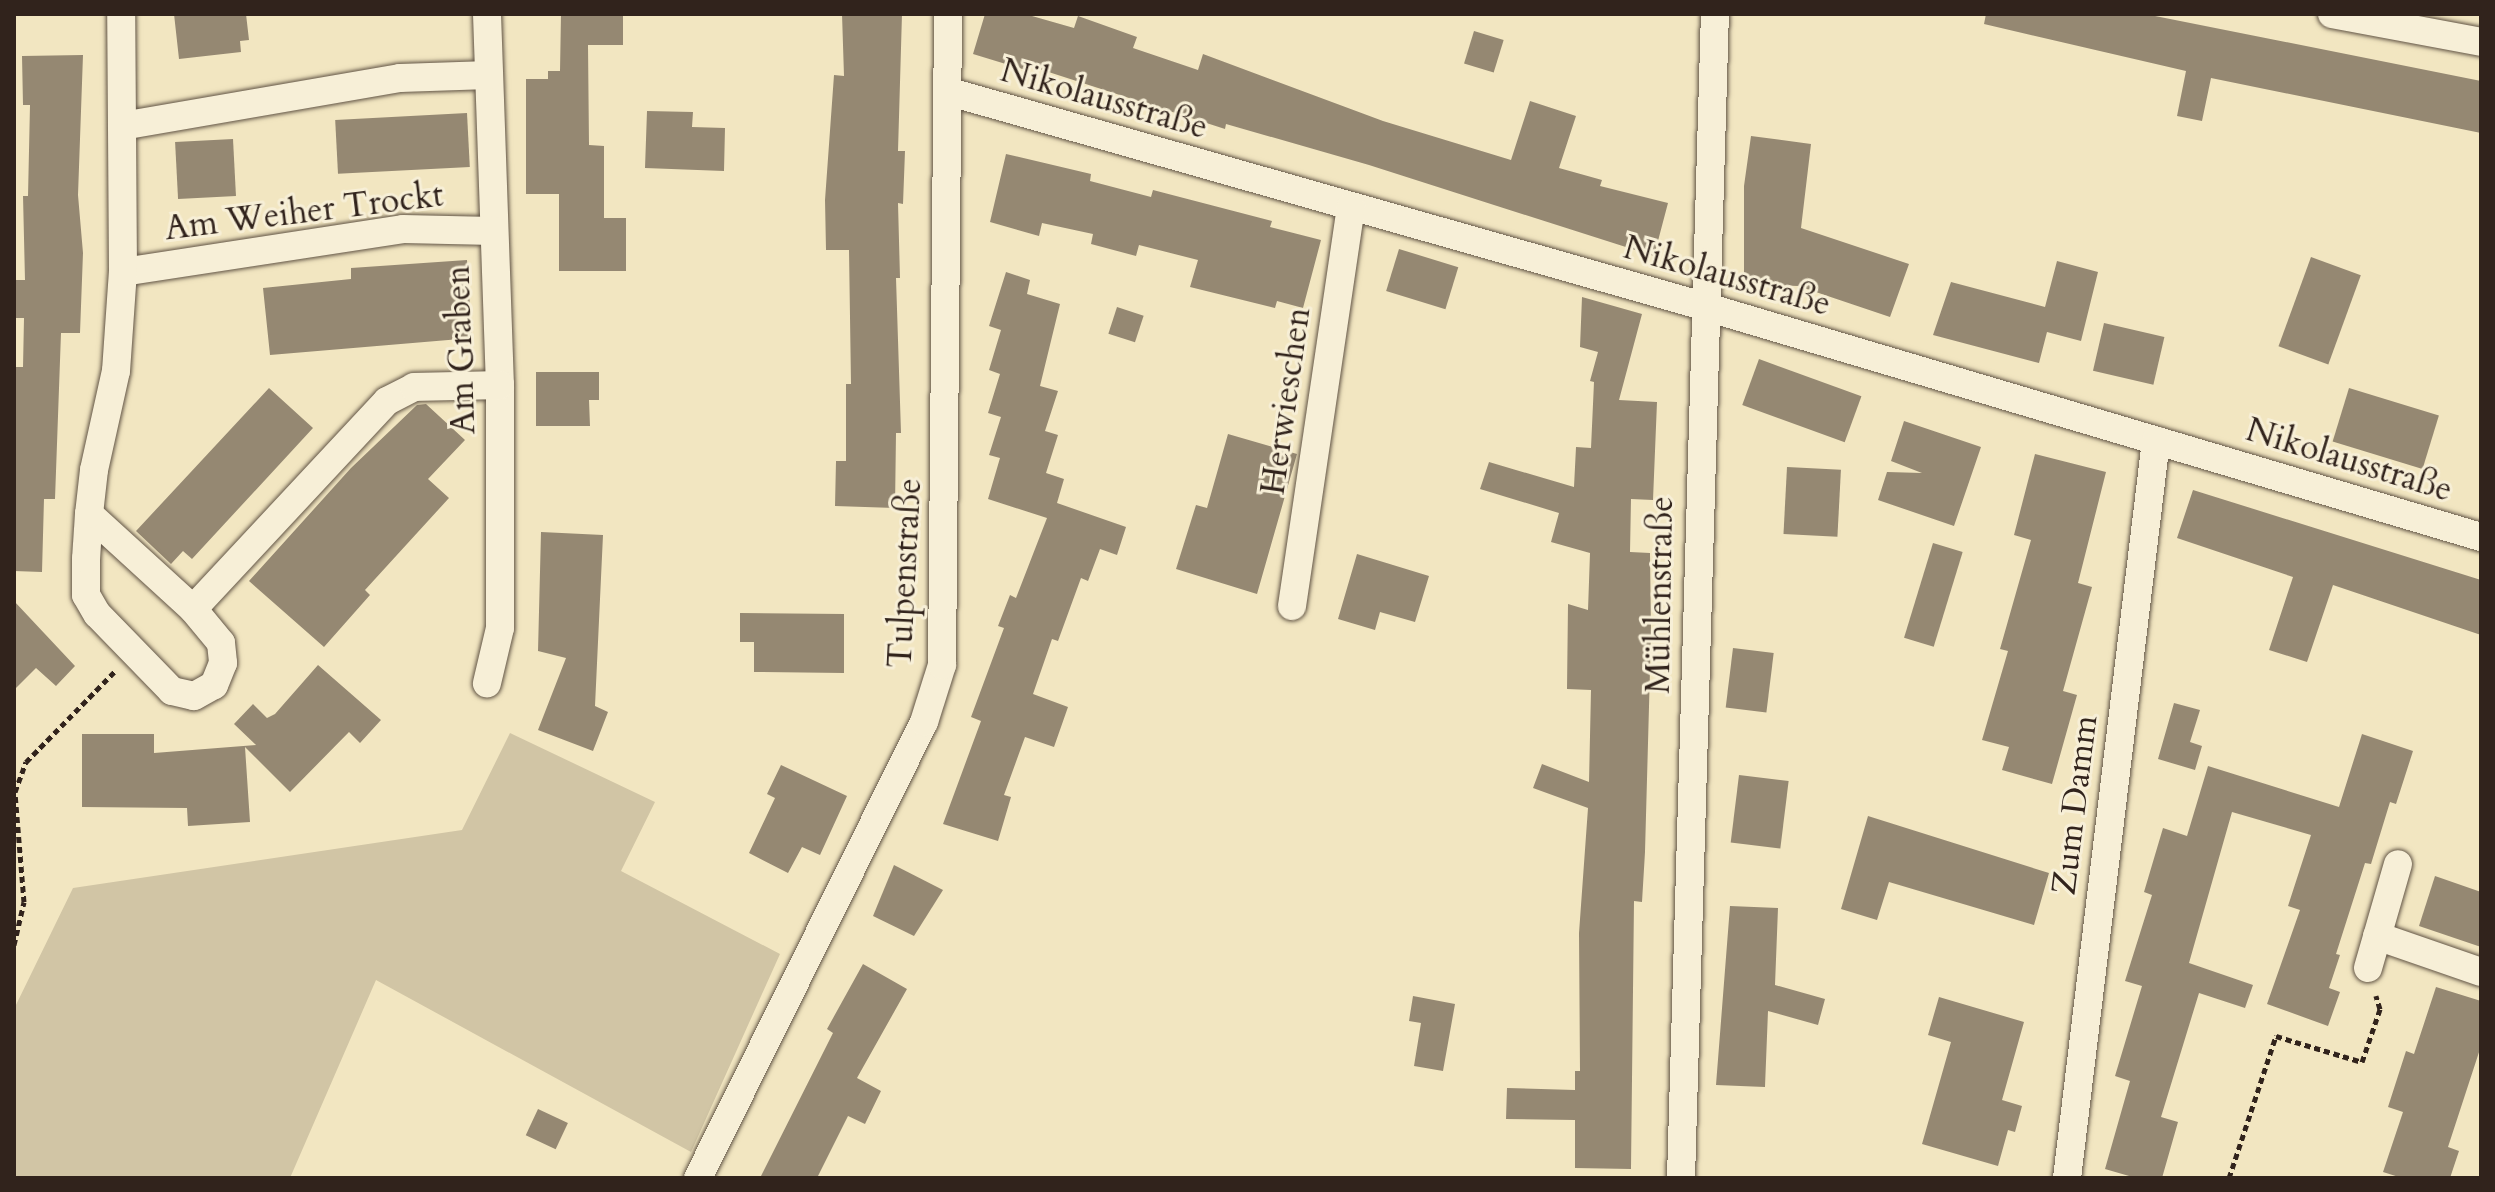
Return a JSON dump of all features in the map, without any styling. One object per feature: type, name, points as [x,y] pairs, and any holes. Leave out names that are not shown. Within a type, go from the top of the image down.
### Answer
[{"type":"street","name":"Am Weiher Trockt","points":[[89,514],[193,609],[221,643],[223,663],[214,685],[194,696],[172,691],[132,653],[86,595],[89,514],[116,371],[123,272],[121,14]]},
{"type":"street","name":"Am Graben","points":[[487,14],[500,385],[500,628],[487,683]]},
{"type":"street","name":"Tulpenstraße","points":[[698,1178],[924,722],[942,665],[950,92],[948,14]]},
{"type":"street","name":"Mühlenstraße","points":[[1681,1178],[1703,306],[1715,14]]},
{"type":"street","points":[[2332,14],[2481,42]]},
{"type":"street","points":[[122,126],[400,78],[489,75]]},
{"type":"street","name":"Nikolausstraße","points":[[950,92],[1703,306],[2481,537]]},
{"type":"street","name":"Herwieschen","points":[[1292,606],[1351,207]]},
{"type":"street","name":"Am Weiher Trockt","points":[[123,272],[403,229],[494,231]]},
{"type":"street","points":[[193,609],[387,401],[414,387],[500,385]]},
{"type":"street","name":"Zum Damm","points":[[2067,1178],[2156,440]]},
{"type":"street","points":[[2368,968],[2398,864]]},
{"type":"street","points":[[2377,936],[2481,972]]},
{"type":"path","points":[[14,945],[24,902],[15,792],[26,762],[132,653]]},
{"type":"path","points":[[2229,1178],[2276,1036],[2362,1062],[2380,1009],[2368,968]]},
{"type":"shaded area","points":[[510,733],[655,802],[621,871],[780,954],[691,1152],[376,980],[290,1178],[14,1178],[14,1009],[73,888],[462,830]]},
{"type":"building","points":[[174,14],[246,14],[249,40],[240,41],[241,52],[179,59]]},
{"type":"building","points":[[561,14],[623,14],[623,45],[588,45],[589,145],[604,146],[604,218],[626,218],[626,271],[559,271],[559,194],[526,194],[526,79],[548,79],[548,71],[560,71]]},
{"type":"building","points":[[842,14],[902,14],[898,151],[905,151],[903,204],[898,203],[900,278],[896,278],[901,433],[896,433],[895,508],[835,506],[836,461],[846,461],[846,384],[851,384],[849,250],[826,250],[825,200],[834,75],[844,76]]},
{"type":"building","points":[[985,14],[1025,14],[1074,28],[1078,16],[1137,37],[1133,48],[1198,70],[1203,54],[1383,121],[1511,160],[1530,101],[1576,116],[1559,168],[1602,180],[1600,186],[1668,203],[1654,256],[1369,165],[1226,124],[1225,129],[1030,66],[1029,71],[973,54]]},
{"type":"building","points":[[1986,14],[2145,14],[2481,81],[2481,133],[2211,78],[2202,121],[2177,116],[2186,71],[1984,24]]},
{"type":"building","points":[[1474,31],[1504,40],[1494,73],[1464,64]]},
{"type":"building","points":[[83,55],[78,195],[83,253],[80,333],[61,333],[55,499],[44,499],[42,572],[14,571],[14,367],[23,367],[24,318],[15,318],[15,280],[25,280],[23,196],[28,196],[30,105],[23,105],[22,56]]},
{"type":"building","points":[[647,111],[693,112],[692,127],[725,128],[724,171],[645,168]]},
{"type":"building","points":[[467,113],[470,167],[338,174],[335,120]]},
{"type":"building","points":[[1751,136],[1811,144],[1801,228],[1909,264],[1890,317],[1798,286],[1744,284],[1744,186]]},
{"type":"building","points":[[233,139],[236,196],[178,199],[175,142]]},
{"type":"building","points":[[1006,154],[1091,174],[1090,181],[1151,197],[1153,190],[1272,221],[1270,227],[1321,240],[1303,308],[1277,301],[1275,308],[1190,287],[1198,260],[1139,245],[1136,256],[1091,244],[1093,234],[1042,223],[1039,236],[990,222]]},
{"type":"building","points":[[1399,249],[1458,267],[1445,309],[1386,291]]},
{"type":"building","points":[[2311,257],[2361,275],[2328,364],[2279,346]]},
{"type":"building","points":[[467,260],[472,338],[270,355],[263,288],[351,279],[351,268]]},
{"type":"building","points":[[2057,261],[2098,272],[2081,341],[2047,332],[2039,363],[1933,335],[1951,282],[2045,307]]},
{"type":"building","points":[[1006,272],[1030,280],[1027,294],[1060,304],[1040,386],[1058,391],[1045,431],[1058,435],[1046,473],[1064,479],[1057,503],[1126,527],[1117,555],[1100,549],[1088,581],[1081,578],[1058,641],[1052,639],[1033,694],[1068,707],[1054,747],[1025,737],[1004,795],[1011,797],[998,841],[943,824],[981,721],[971,717],[1004,628],[998,626],[1010,595],[1016,598],[1047,518],[988,499],[1000,458],[989,455],[1001,417],[988,413],[1000,374],[989,370],[1001,330],[989,326]]},
{"type":"building","points":[[1582,297],[1642,314],[1619,400],[1657,402],[1653,500],[1631,499],[1630,552],[1650,553],[1651,634],[1642,902],[1634,901],[1631,1169],[1575,1168],[1575,1120],[1506,1119],[1507,1088],[1575,1090],[1575,1071],[1580,1071],[1579,933],[1588,808],[1533,788],[1542,764],[1589,782],[1591,690],[1567,689],[1568,604],[1588,610],[1590,553],[1551,542],[1559,513],[1480,489],[1489,462],[1574,487],[1576,447],[1591,448],[1594,382],[1590,381],[1598,352],[1580,347]]},
{"type":"building","points":[[1117,307],[1144,316],[1135,342],[1108,334]]},
{"type":"building","points":[[2104,323],[2164,337],[2153,385],[2093,371]]},
{"type":"building","points":[[1759,359],[1861,396],[1845,442],[1742,405]]},
{"type":"building","points":[[536,372],[599,372],[599,400],[589,400],[590,426],[536,426]]},
{"type":"building","points":[[269,388],[313,428],[192,559],[183,551],[171,564],[136,531]]},
{"type":"building","points":[[2349,388],[2439,415],[2423,469],[2333,442]]},
{"type":"building","points":[[426,404],[465,440],[428,479],[449,498],[365,590],[370,595],[324,647],[249,581],[351,468],[417,405]]},
{"type":"building","points":[[1904,421],[1981,447],[1954,526],[1878,500],[1887,472],[1922,473],[1891,461]]},
{"type":"building","points":[[1228,434],[1297,454],[1257,594],[1176,569],[1196,505],[1207,508]]},
{"type":"building","points":[[2035,454],[2106,472],[2078,583],[2092,587],[2063,691],[2077,695],[2052,784],[2002,770],[2009,747],[1982,740],[2008,651],[2000,649],[2031,540],[2014,535]]},
{"type":"building","points":[[1787,467],[1841,470],[1837,537],[1783,534]]},
{"type":"building","points":[[2193,490],[2481,580],[2481,635],[2333,585],[2307,662],[2269,650],[2293,577],[2177,538]]},
{"type":"building","points":[[541,532],[603,535],[595,706],[608,712],[593,751],[538,730],[566,658],[538,651]]},
{"type":"building","points":[[1933,543],[1963,552],[1934,647],[1904,638]]},
{"type":"building","points":[[1357,554],[1429,576],[1415,622],[1380,612],[1375,630],[1338,619]]},
{"type":"building","points":[[14,601],[75,666],[56,686],[36,668],[14,690]]},
{"type":"building","points":[[740,613],[844,614],[844,673],[754,672],[754,642],[740,642]]},
{"type":"building","points":[[1733,648],[1774,653],[1766,713],[1726,708]]},
{"type":"building","points":[[318,665],[381,720],[360,743],[349,732],[290,792],[245,747],[250,822],[188,826],[187,808],[82,807],[82,734],[154,734],[154,753],[256,745],[234,724],[253,704],[267,718],[275,714]]},
{"type":"building","points":[[2174,703],[2200,710],[2190,742],[2202,746],[2195,770],[2158,759]]},
{"type":"building","points":[[2362,734],[2413,751],[2396,804],[2390,802],[2371,864],[2365,863],[2336,954],[2340,955],[2329,988],[2340,992],[2328,1026],[2267,1004],[2300,910],[2288,906],[2311,835],[2232,812],[2189,963],[2253,985],[2245,1008],[2199,993],[2161,1117],[2178,1122],[2162,1178],[2136,1178],[2105,1169],[2130,1081],[2115,1076],[2142,986],[2125,981],[2152,895],[2144,892],[2163,828],[2187,836],[2208,766],[2339,807]]},
{"type":"building","points":[[781,765],[847,796],[820,855],[802,847],[788,873],[749,853],[775,798],[767,794]]},
{"type":"building","points":[[1739,775],[1789,781],[1780,849],[1731,842]]},
{"type":"building","points":[[1868,816],[2049,873],[2034,925],[1889,882],[1877,920],[1841,909]]},
{"type":"building","points":[[894,865],[943,890],[914,936],[873,916]]},
{"type":"building","points":[[2435,876],[2481,892],[2481,947],[2419,926]]},
{"type":"building","points":[[1730,906],[1778,908],[1775,985],[1825,999],[1818,1025],[1768,1011],[1765,1087],[1716,1085]]},
{"type":"building","points":[[863,964],[907,989],[857,1078],[881,1091],[865,1124],[848,1116],[817,1178],[760,1178],[833,1033],[827,1029]]},
{"type":"building","points":[[2436,987],[2481,1001],[2481,1046],[2448,1147],[2459,1151],[2450,1178],[2402,1178],[2383,1172],[2403,1112],[2388,1107],[2406,1051],[2414,1054]]},
{"type":"building","points":[[1413,996],[1455,1004],[1443,1071],[1414,1066],[1421,1023],[1409,1021]]},
{"type":"building","points":[[1939,997],[2024,1022],[2002,1100],[2022,1106],[2015,1132],[2008,1130],[1998,1166],[1922,1144],[1951,1042],[1928,1035]]},
{"type":"building","points":[[538,1109],[568,1123],[556,1149],[526,1135]]}]
